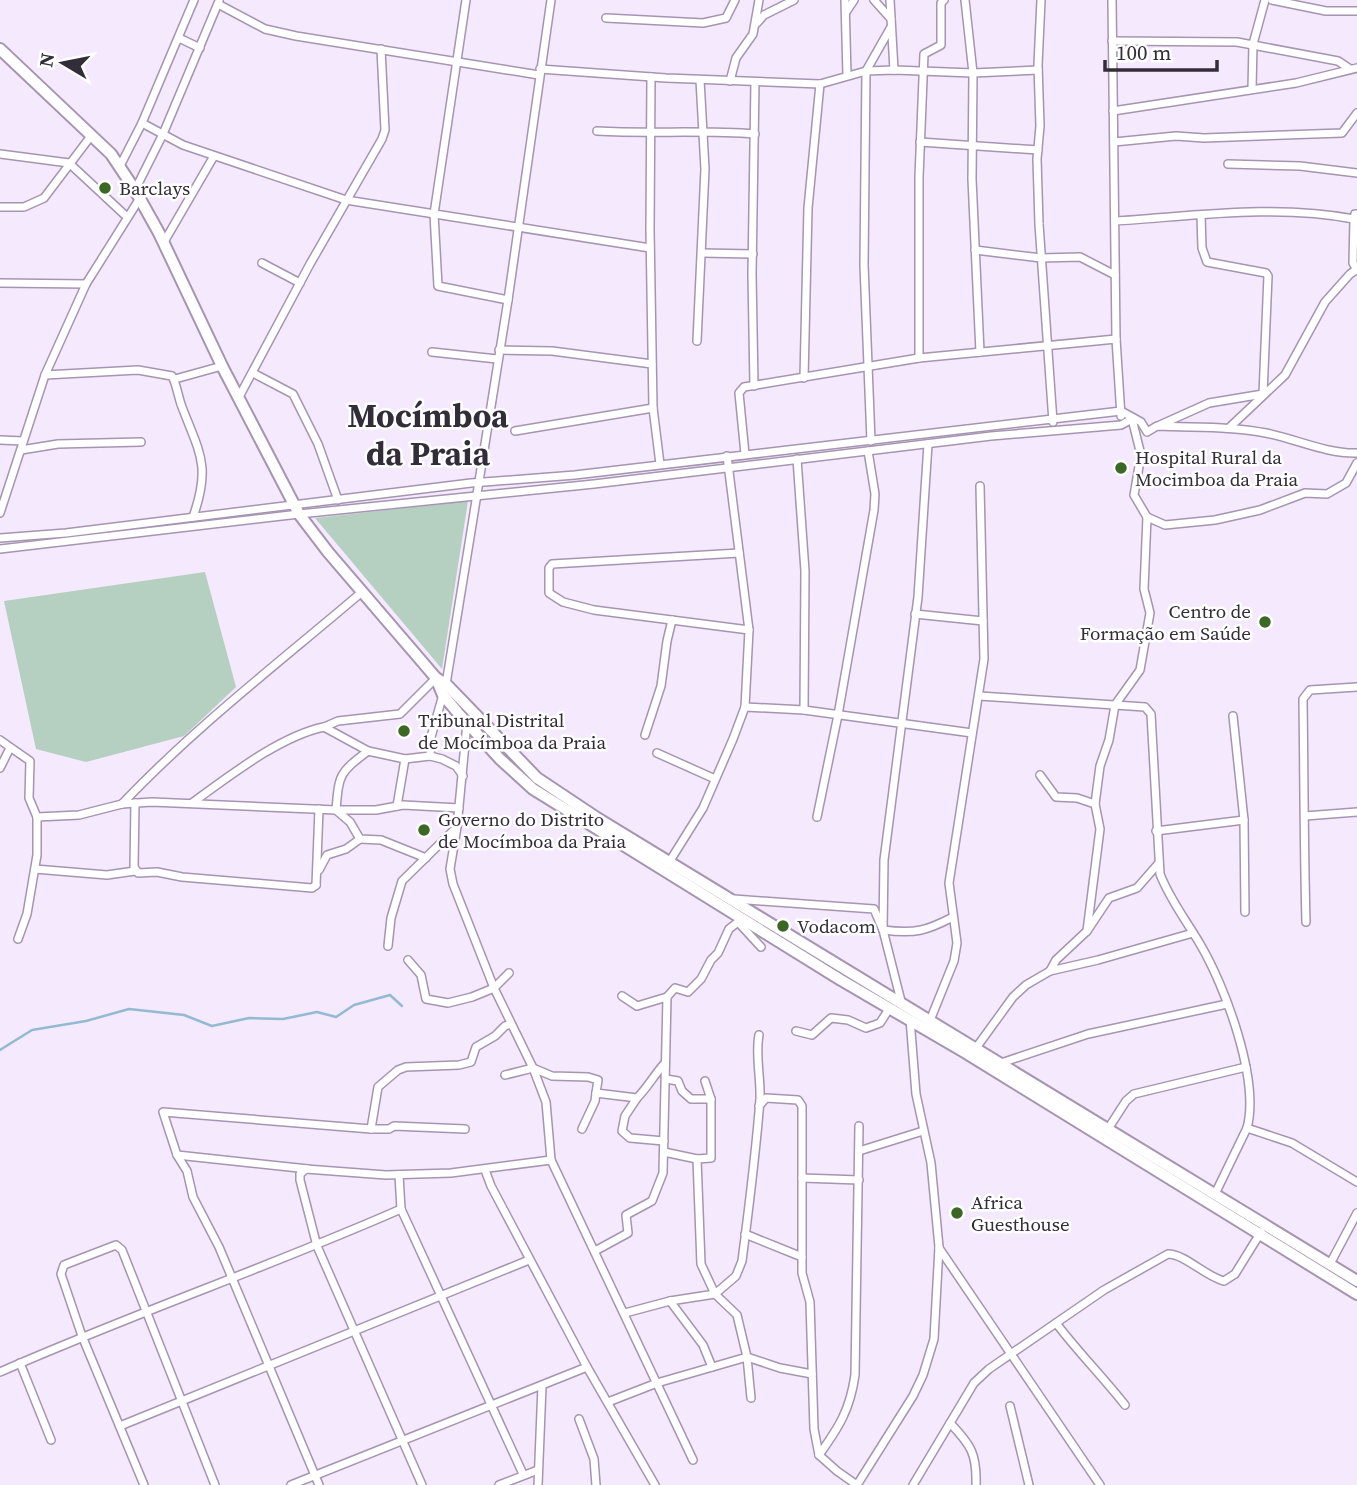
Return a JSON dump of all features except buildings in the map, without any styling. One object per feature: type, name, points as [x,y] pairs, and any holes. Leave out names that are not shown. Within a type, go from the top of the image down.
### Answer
[{"type":"street","points":[[120,166],[142,123],[194,0]]},
{"type":"street","points":[[466,0],[434,214],[439,286],[508,300]]},
{"type":"street","points":[[430,756],[431,737],[476,496],[508,300],[551,0]]},
{"type":"street","points":[[606,18],[717,22],[726,18],[736,0]]},
{"type":"street","points":[[730,81],[736,58],[748,42],[756,24],[759,0]]},
{"type":"street","points":[[756,24],[764,15],[794,0]]},
{"type":"street","points":[[845,0],[847,75]]},
{"type":"street","points":[[845,12],[853,0]]},
{"type":"street","points":[[874,0],[891,23]]},
{"type":"street","points":[[890,0],[894,70]]},
{"type":"street","points":[[919,358],[923,71],[925,52],[940,45],[941,3],[944,0]]},
{"type":"street","points":[[965,0],[973,73],[971,147],[980,352]]},
{"type":"street","points":[[1041,0],[1037,159],[1041,258],[1054,430]]},
{"type":"street","points":[[1112,0],[1116,339],[1121,425]]},
{"type":"street","points":[[1252,89],[1253,44],[1265,0]]},
{"type":"street","points":[[1273,0],[1326,11],[1357,12]]},
{"type":"street","points":[[0,513],[45,374],[86,284],[138,194],[219,2],[265,29],[296,36],[539,72],[820,84],[866,71],[1038,71]]},
{"type":"street","points":[[871,440],[864,265],[866,71],[891,23]]},
{"type":"street","points":[[178,38],[200,48]]},
{"type":"street","points":[[1112,41],[1209,40],[1253,44],[1329,59],[1353,68]]},
{"type":"street","points":[[0,49],[120,166],[164,242],[222,366],[296,509],[442,686],[537,778],[667,866],[889,1009],[911,1016],[1215,1194],[1357,1281]]},
{"type":"street","points":[[239,397],[346,200],[371,161],[385,130],[381,49]]},
{"type":"street","points":[[1114,111],[1320,78],[1353,68]]},
{"type":"street","points":[[651,77],[653,408],[660,464]]},
{"type":"street","points":[[697,341],[705,169],[700,80]]},
{"type":"street","points":[[754,386],[755,82]]},
{"type":"street","points":[[804,377],[808,208],[820,84]]},
{"type":"street","points":[[1114,142],[1176,136],[1204,138],[1342,133],[1357,113]]},
{"type":"street","points":[[142,123],[214,156],[346,200],[650,248]]},
{"type":"street","points":[[597,131],[650,134],[702,130],[755,134]]},
{"type":"street","points":[[0,207],[24,207],[44,198],[91,136]]},
{"type":"street","points":[[920,142],[1038,150]]},
{"type":"street","points":[[0,155],[69,163],[127,217]]},
{"type":"street","points":[[164,242],[214,156]]},
{"type":"street","points":[[1228,164],[1300,166],[1357,173]]},
{"type":"street","points":[[1115,221],[1276,211],[1320,212],[1355,217],[1353,263],[1356,270],[1325,302],[1285,375],[1230,427]]},
{"type":"street","points":[[1201,215],[1202,248],[1207,262],[1266,273],[1268,276],[1263,394]]},
{"type":"street","points":[[975,250],[1041,258],[1080,257],[1115,275]]},
{"type":"street","points":[[702,253],[753,254]]},
{"type":"street","points":[[262,264],[300,284]]},
{"type":"street","points":[[0,284],[86,284]]},
{"type":"street","points":[[745,454],[739,393],[741,389],[919,358],[1116,339]]},
{"type":"street","points":[[499,349],[552,351],[652,364]]},
{"type":"street","points":[[432,352],[497,359]]},
{"type":"street","points":[[174,379],[222,366]]},
{"type":"street","points":[[45,374],[138,370],[168,374],[174,379],[175,390],[203,461],[200,496],[193,517]]},
{"type":"street","points":[[253,373],[293,394],[318,443],[338,500]]},
{"type":"street","points":[[0,549],[205,526],[338,500],[1121,411],[1141,422],[1147,432],[1209,403],[1263,394]]},
{"type":"street","points":[[515,430],[653,408]]},
{"type":"street","points":[[0,538],[66,533],[203,515],[476,496],[594,484],[797,458],[1121,425],[1132,419]]},
{"type":"street","points":[[1087,931],[1100,829],[1095,804],[1100,766],[1109,740],[1115,705],[1140,670],[1150,613],[1144,589],[1147,517],[1134,495],[1141,455],[1132,419]]},
{"type":"street","points":[[1157,426],[1230,427],[1286,437],[1344,453],[1357,453]]},
{"type":"street","points":[[0,440],[22,445],[141,442]]},
{"type":"street","points":[[883,930],[884,860],[915,614],[928,444]]},
{"type":"street","points":[[817,817],[874,510],[875,494],[869,451]]},
{"type":"street","points":[[667,866],[703,808],[745,706],[749,630],[727,456]]},
{"type":"street","points":[[797,458],[806,571],[804,710]]},
{"type":"street","points":[[1147,517],[1165,525],[1215,520],[1260,510],[1305,493],[1326,494],[1346,483],[1357,463]]},
{"type":"street","points":[[592,472],[594,484]]},
{"type":"street","points":[[928,1026],[954,961],[957,943],[949,883],[984,659],[980,486]]},
{"type":"street","points":[[203,515],[205,526]]},
{"type":"street","points":[[739,553],[557,564],[549,568],[550,593],[564,602],[594,610],[749,630]]},
{"type":"street","points":[[121,804],[201,729],[362,592]]},
{"type":"street","points":[[915,614],[983,621]]},
{"type":"street","points":[[645,736],[661,686],[672,620]]},
{"type":"street","points":[[442,686],[467,723],[500,759],[533,789],[667,866],[732,899],[902,1005],[911,1016],[916,1094],[931,1163],[939,1247],[934,1339],[923,1375],[902,1416],[857,1485],[819,1455],[814,1429],[810,1302],[804,1285],[802,1256],[801,1103],[798,1100],[765,1098],[759,1105]]},
{"type":"street","points":[[191,803],[271,750],[314,729],[338,721],[400,714],[442,686]]},
{"type":"street","points":[[1306,922],[1303,868],[1303,699],[1310,690],[1357,687]]},
{"type":"street","points":[[979,696],[1145,707],[1151,714],[1160,874],[1166,890],[1209,961],[1240,1039],[1246,1067],[1250,1118],[1215,1194]]},
{"type":"street","points":[[745,706],[804,710],[972,733]]},
{"type":"street","points":[[1233,716],[1244,820],[1245,912]]},
{"type":"street","points":[[467,723],[463,776],[450,869],[453,884],[494,988],[533,1068],[546,1102],[551,1160],[693,1460]]},
{"type":"street","points":[[324,727],[368,751],[405,759],[430,756],[442,759],[456,766],[463,776]]},
{"type":"street","points":[[0,740],[30,761],[29,799],[37,817],[35,869],[27,914],[18,939]]},
{"type":"street","points":[[0,768],[10,748]]},
{"type":"street","points":[[336,810],[341,775],[368,751]]},
{"type":"street","points":[[657,753],[715,779]]},
{"type":"street","points":[[397,806],[405,759]]},
{"type":"street","points":[[1040,775],[1056,797],[1077,798],[1095,804]]},
{"type":"street","points":[[135,803],[135,871]]},
{"type":"street","points":[[37,817],[79,815],[135,803],[336,810],[376,810],[397,806],[459,808]]},
{"type":"street","points":[[316,885],[319,809]]},
{"type":"street","points":[[336,810],[350,822],[360,839]]},
{"type":"street","points":[[1305,816],[1357,812]]},
{"type":"street","points":[[1156,831],[1244,820]]},
{"type":"street","points":[[388,946],[398,887],[457,827]]},
{"type":"street","points":[[35,869],[107,875],[135,871],[312,888],[316,885],[320,866],[327,855],[346,849],[360,839],[381,840],[426,858]]},
{"type":"street","points":[[1050,971],[1056,960],[1087,931],[1109,898],[1137,888],[1158,864]]},
{"type":"street","points":[[732,899],[874,909],[883,930],[902,1005]]},
{"type":"street","points":[[883,930],[908,933],[926,931],[953,916]]},
{"type":"street","points":[[622,996],[636,1006],[667,997],[675,988],[688,992],[701,979],[718,953],[729,929],[738,922],[761,947]]},
{"type":"street","points":[[976,1048],[1013,997],[1026,985],[1050,971],[1193,933]]},
{"type":"street","points":[[408,960],[421,975],[426,999],[448,1003],[494,988],[509,973]]},
{"type":"street","points":[[595,1251],[628,1233],[626,1215],[652,1201],[663,1173],[667,997]]},
{"type":"street","points":[[1001,1063],[1088,1034],[1227,1004]]},
{"type":"street","points":[[796,1031],[812,1035],[831,1018],[848,1020],[866,1028],[880,1023],[889,1009]]},
{"type":"street","points":[[371,1129],[378,1087],[398,1070],[406,1067],[471,1062],[476,1047],[511,1024]]},
{"type":"street","points":[[928,1026],[1001,1063],[1260,1235],[1357,1294]]},
{"type":"street","points":[[625,1313],[670,1301],[715,1294],[736,1276],[742,1261],[759,1105],[759,1035]]},
{"type":"street","points":[[664,1141],[631,1138],[622,1132],[625,1116],[637,1098],[649,1087],[654,1074],[665,1063]]},
{"type":"street","points":[[1100,1128],[1134,1094],[1246,1067]]},
{"type":"street","points":[[505,1075],[533,1068],[552,1076],[588,1077],[598,1080],[595,1101],[582,1129]]},
{"type":"street","points":[[666,1079],[678,1081],[682,1091],[691,1099],[711,1099]]},
{"type":"street","points":[[664,1152],[711,1158],[711,1099],[705,1081]]},
{"type":"street","points":[[596,1093],[637,1098]]},
{"type":"street","points":[[319,1485],[230,1279],[219,1247],[193,1197],[187,1171],[177,1155],[163,1112],[371,1129],[389,1129],[394,1126],[465,1129]]},
{"type":"street","points":[[819,1455],[843,1420],[853,1394],[857,1340],[859,1126]]},
{"type":"street","points":[[1247,1128],[1292,1143],[1357,1182]]},
{"type":"street","points":[[859,1151],[923,1131]]},
{"type":"street","points":[[177,1155],[308,1169],[399,1175],[485,1170],[551,1160]]},
{"type":"street","points":[[697,1158],[701,1264],[715,1294],[737,1315],[747,1357],[751,1398]]},
{"type":"street","points":[[308,1169],[300,1174],[300,1180],[317,1246],[422,1485]]},
{"type":"street","points":[[485,1170],[587,1367],[655,1485]]},
{"type":"street","points":[[399,1175],[401,1209],[442,1293],[523,1474]]},
{"type":"street","points":[[802,1178],[859,1180]]},
{"type":"street","points":[[0,1372],[82,1336],[317,1246],[401,1209]]},
{"type":"street","points":[[1331,1264],[1357,1213]]},
{"type":"street","points":[[913,1485],[974,1383],[1013,1353],[1104,1290],[1168,1254],[1177,1255],[1224,1281],[1235,1274],[1265,1224]]},
{"type":"street","points":[[745,1234],[802,1256]]},
{"type":"street","points":[[144,1485],[82,1336],[61,1269],[64,1265],[116,1245],[122,1250],[215,1485]]},
{"type":"street","points":[[939,1247],[1100,1485]]},
{"type":"street","points":[[120,1426],[529,1259]]},
{"type":"street","points":[[670,1301],[703,1345],[712,1367]]},
{"type":"street","points":[[1056,1323],[1079,1354],[1102,1376],[1125,1405]]},
{"type":"street","points":[[608,1402],[657,1383],[747,1357],[780,1368],[812,1374]]},
{"type":"street","points":[[20,1363],[51,1440]]},
{"type":"street","points":[[291,1485],[587,1367]]},
{"type":"street","points":[[538,1485],[542,1386]]},
{"type":"street","points":[[1010,1406],[1029,1485]]},
{"type":"street","points":[[579,1419],[594,1459],[596,1485]]},
{"type":"street","points":[[950,1423],[969,1443],[974,1455],[976,1485]]},
{"type":"street","points":[[499,1485],[538,1470]]},
{"type":"green space","points":[[468,501],[442,669],[315,518]]},
{"type":"green space","points":[[205,572],[236,687],[184,736],[86,762],[36,749],[4,601]]},
{"type":"waterway","points":[[0,1050],[32,1030],[86,1021],[129,1009],[184,1015],[212,1026],[249,1018],[283,1019],[317,1012],[336,1017],[354,1005],[390,995],[402,1006]]},
{"type":"place","name":"Barclays","points":[[105,188]]},
{"type":"place","name":"Hospital Rural da Mocimboa da Praia","points":[[1121,468]]},
{"type":"place","name":"Centro de Formação em Saúde","points":[[1265,622]]},
{"type":"place","name":"Tribunal Distrital de Mocímboa da Praia","points":[[404,731]]},
{"type":"place","name":"Governo do Distrito de Mocímboa da Praia","points":[[424,830]]},
{"type":"place","name":"Vodacom","points":[[783,926]]},
{"type":"place","name":"Africa Guesthouse","points":[[957,1213]]},
{"type":"district","name":"Mocímboa da Praia","points":[[428,434]]}]
